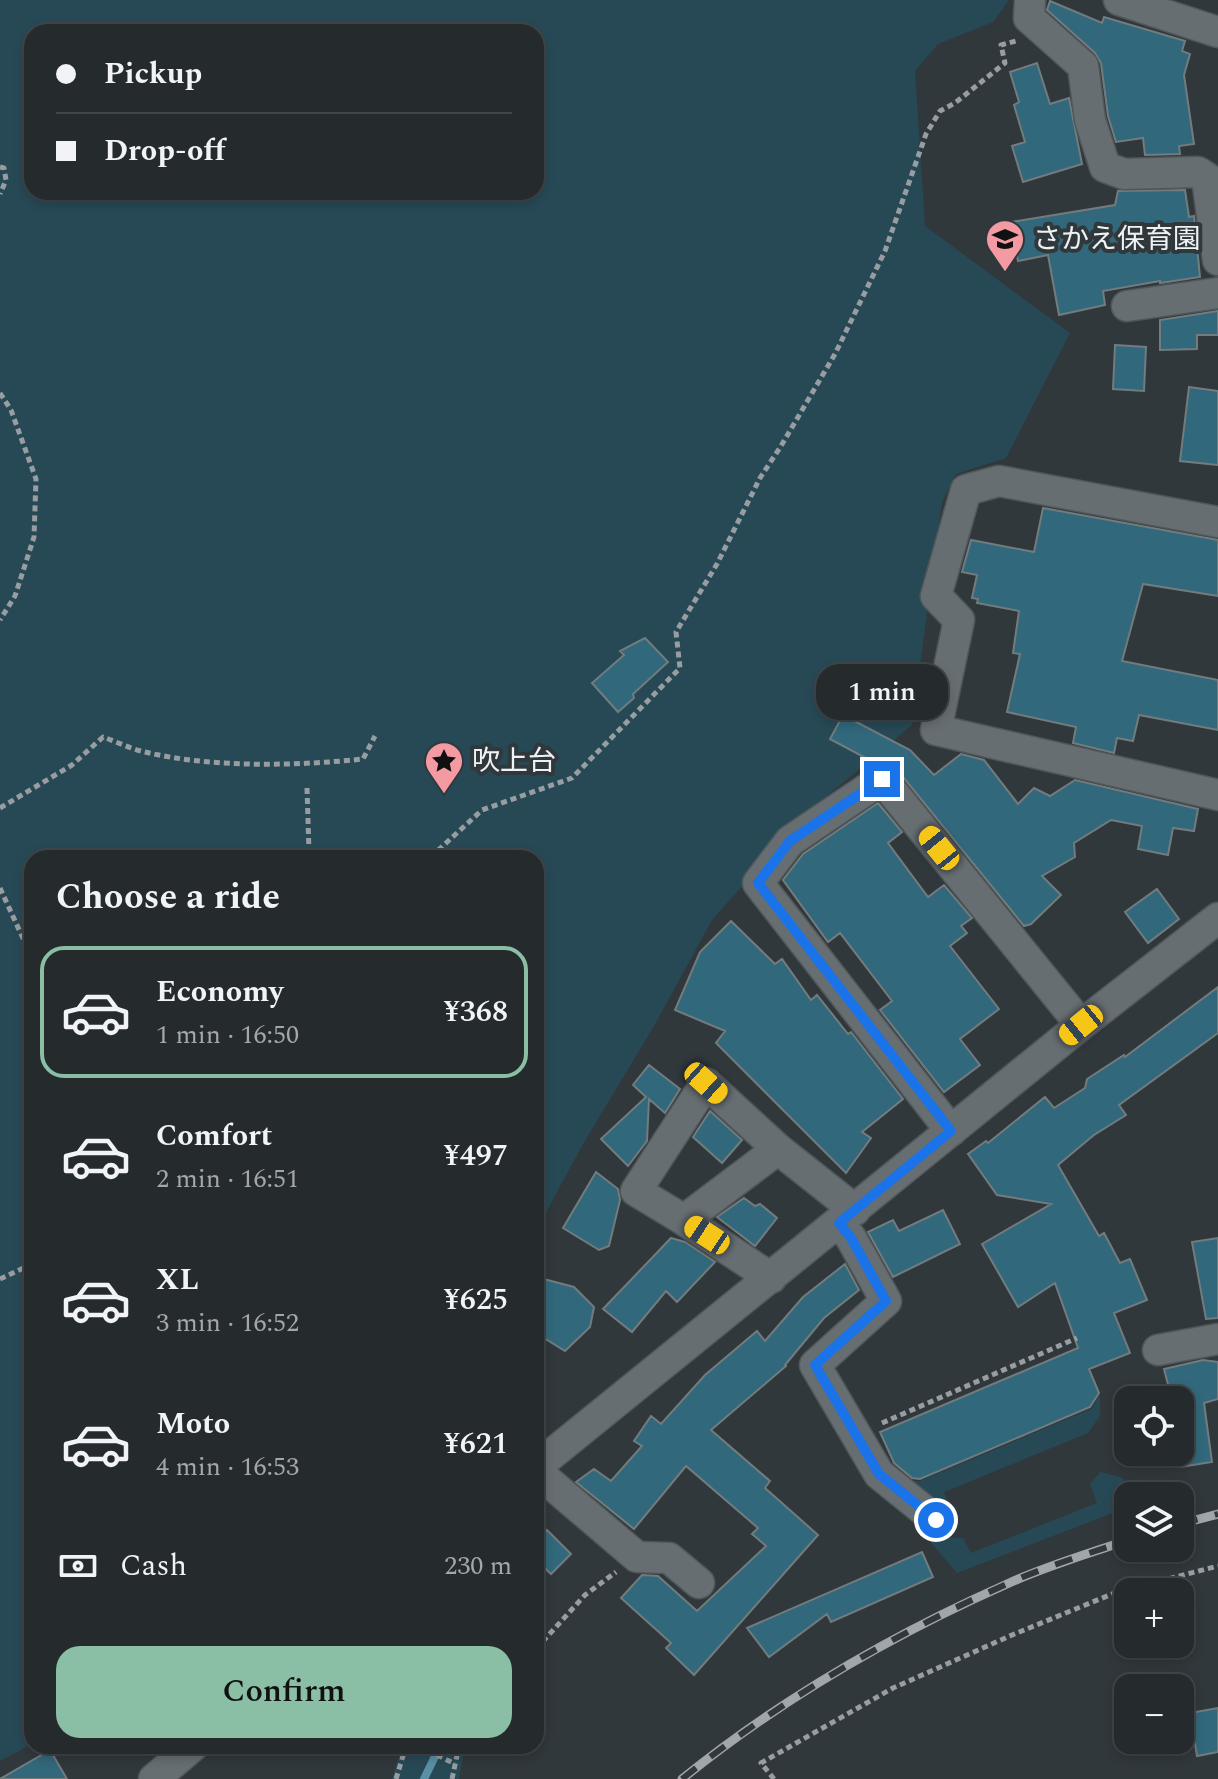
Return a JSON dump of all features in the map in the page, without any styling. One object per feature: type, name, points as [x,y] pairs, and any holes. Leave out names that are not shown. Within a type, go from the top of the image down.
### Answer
[{"type":"street","points":[[1119,0],[1218,32]]},
{"type":"street","points":[[1030,9],[1083,66],[1090,120],[1105,167],[1124,174],[1198,172],[1207,178],[1218,260]]},
{"type":"street","points":[[1127,306],[1218,293]]},
{"type":"street","points":[[1217,791],[936,730],[959,620],[936,596],[966,490],[999,481],[1218,522]]},
{"type":"street","points":[[951,1131],[758,883],[790,841],[882,779],[1081,1025]]},
{"type":"street","points":[[544,1462],[1081,1025],[1218,918]]},
{"type":"street","points":[[771,1278],[636,1191],[706,1083],[847,1216],[851,1238],[886,1301],[815,1365],[879,1474],[936,1520]]},
{"type":"street","points":[[684,1220],[778,1149]]},
{"type":"street","points":[[1158,1350],[1218,1339]]},
{"type":"street","points":[[544,1476],[637,1557],[669,1558],[699,1583]]},
{"type":"street","points":[[154,1779],[184,1754]]},
{"type":"path","points":[[438,850],[482,810],[572,778],[680,668],[676,632],[717,564],[760,478],[835,354],[885,251],[926,134],[940,111],[955,103],[1005,63],[1001,45],[1021,39],[1030,9]]},
{"type":"path","points":[[0,167],[4,168],[6,180],[0,194]]},
{"type":"path","points":[[0,393],[11,410],[36,479],[34,537],[15,596],[0,620]]},
{"type":"path","points":[[0,808],[72,765],[103,737],[143,752],[197,760],[310,764],[363,759],[375,736]]},
{"type":"path","points":[[307,788],[309,850]]},
{"type":"path","points":[[0,888],[24,940]]},
{"type":"path","points":[[0,1279],[24,1268]]},
{"type":"path","points":[[856,1434],[1077,1338]]},
{"type":"path","points":[[544,1640],[585,1595],[637,1557]]},
{"type":"path","points":[[774,1779],[761,1763],[893,1688],[1117,1592],[1218,1566]]},
{"type":"path","points":[[396,1779],[404,1754]]},
{"type":"path","points":[[435,1754],[454,1764]]},
{"type":"path","points":[[452,1779],[457,1754]]},
{"type":"shaded area","points":[[0,0],[1009,0],[993,22],[938,44],[915,71],[925,226],[1070,333],[1006,458],[956,474],[942,502],[912,725],[808,812],[712,920],[544,1216],[544,850],[24,850],[24,1748],[0,1761]]},
{"type":"shaded area","points":[[1100,1395],[1100,1416],[1088,1433],[944,1492],[952,1513],[939,1516],[902,1481],[920,1481],[1091,1409]]},
{"type":"shaded area","points":[[1100,1472],[1123,1478],[1124,1482],[1114,1482],[1114,1512],[957,1573],[926,1537],[963,1538],[971,1553],[1097,1503],[1090,1484]]},
{"type":"shaded area","points":[[400,1754],[464,1754],[459,1779],[392,1779]]},
{"type":"building","points":[[1050,1],[1102,23],[1104,17],[1185,41],[1182,51],[1190,54],[1184,75],[1194,144],[1179,146],[1180,154],[1145,155],[1143,138],[1116,142],[1108,116],[1101,63],[1095,53],[1047,10]]},
{"type":"building","points":[[1037,63],[1050,104],[1069,98],[1082,164],[1023,182],[1012,146],[1025,142],[1014,105],[1019,102],[1010,72]]},
{"type":"building","points":[[1185,190],[1189,217],[1194,216],[1200,277],[1103,291],[1105,305],[1059,315],[1048,255],[1018,261],[1012,234],[1016,233],[1011,222],[1115,205],[1118,191]]},
{"type":"building","points":[[1218,311],[1218,335],[1197,335],[1197,349],[1160,350],[1160,320]]},
{"type":"building","points":[[1115,345],[1146,347],[1144,391],[1113,389]]},
{"type":"building","points":[[1189,387],[1218,391],[1218,465],[1180,461]]},
{"type":"building","points":[[1043,508],[1218,540],[1218,596],[1143,584],[1122,661],[1218,680],[1218,730],[1139,715],[1133,741],[1117,738],[1114,753],[1073,743],[1076,727],[1007,712],[1020,654],[1013,653],[1019,611],[977,603],[978,599],[972,598],[977,575],[962,572],[971,540],[1034,552]]},
{"type":"building","points":[[645,638],[668,662],[618,712],[592,683],[624,655],[620,651]]},
{"type":"building","points":[[843,715],[910,750],[934,775],[961,754],[984,760],[1018,804],[1034,788],[1050,796],[1075,780],[1198,809],[1194,831],[1173,828],[1168,855],[1138,849],[1142,826],[1111,820],[1074,843],[1075,857],[1042,876],[1061,895],[1031,924],[1024,926],[895,767],[888,762],[875,763],[830,739]]},
{"type":"building","points":[[878,803],[902,832],[888,843],[928,897],[944,885],[972,918],[961,926],[967,933],[950,946],[999,1009],[960,1039],[980,1065],[944,1092],[880,1010],[892,1001],[840,933],[828,942],[783,880],[803,854]]},
{"type":"building","points":[[1157,889],[1179,919],[1148,943],[1125,912]]},
{"type":"building","points":[[731,921],[775,964],[782,959],[811,1000],[817,995],[848,1034],[851,1032],[903,1099],[862,1132],[871,1138],[846,1173],[716,1043],[725,1031],[675,1010],[700,952]]},
{"type":"building","points":[[1218,987],[1218,1033],[1119,1105],[1126,1115],[1094,1135],[1058,1165],[1099,1236],[1104,1233],[1120,1263],[1130,1259],[1147,1300],[1114,1313],[1130,1353],[1089,1369],[1099,1393],[1090,1407],[920,1479],[912,1478],[894,1463],[880,1432],[1078,1348],[1055,1283],[1018,1307],[982,1244],[1051,1204],[997,1195],[968,1154],[986,1141],[988,1143],[1045,1097],[1054,1108],[1085,1088],[1087,1079],[1125,1057]]},
{"type":"building","points":[[649,1065],[680,1089],[665,1113],[649,1099],[647,1141],[628,1166],[601,1139],[646,1097],[633,1085]]},
{"type":"building","points":[[710,1111],[742,1140],[722,1163],[693,1137]]},
{"type":"building","points":[[596,1172],[618,1189],[620,1200],[609,1246],[599,1250],[563,1228]]},
{"type":"building","points":[[744,1198],[755,1206],[760,1204],[777,1218],[755,1246],[717,1217]]},
{"type":"building","points":[[943,1210],[960,1244],[893,1277],[868,1232],[893,1220],[899,1231]]},
{"type":"building","points":[[671,1238],[685,1242],[715,1262],[677,1302],[666,1291],[632,1332],[603,1309]]},
{"type":"building","points":[[1218,1238],[1218,1318],[1206,1319],[1192,1242]]},
{"type":"building","points":[[845,1264],[859,1290],[824,1318],[786,1366],[711,1430],[770,1481],[765,1488],[818,1535],[694,1675],[666,1648],[671,1643],[621,1598],[642,1575],[658,1576],[697,1611],[766,1546],[752,1534],[758,1528],[686,1466],[634,1529],[576,1482],[594,1469],[611,1481],[642,1446],[634,1441],[651,1416],[661,1424],[705,1375],[757,1331],[765,1341],[803,1297]]},
{"type":"building","points":[[544,1279],[574,1287],[594,1307],[590,1327],[565,1351],[544,1338]]},
{"type":"building","points":[[1203,1360],[1218,1362],[1218,1399],[1204,1403],[1212,1462],[1194,1465],[1194,1386],[1168,1386],[1164,1369]]},
{"type":"building","points":[[547,1530],[571,1554],[551,1574],[544,1567],[544,1533]]},
{"type":"building","points":[[922,1552],[933,1577],[831,1622],[827,1614],[769,1657],[747,1628]]},
{"type":"building","points":[[1218,1708],[1218,1752],[1197,1756],[1194,1712]]},
{"type":"building","points":[[43,1754],[52,1754],[67,1779],[0,1779]]},
{"type":"waterway","points":[[424,1779],[436,1754]]},
{"type":"railway","points":[[1194,1520],[1218,1514]]},
{"type":"railway","points":[[682,1779],[758,1722],[879,1647],[1022,1578],[1114,1545]]},
{"type":"place","name":"さかえ保育園","points":[[1005,273]]},
{"type":"place","name":"吹上台","points":[[444,795]]},
{"type":"route","points":[[882,779],[790,841],[758,883],[951,1131],[839,1223],[851,1238],[886,1301],[815,1365],[879,1474],[936,1520]]}]
